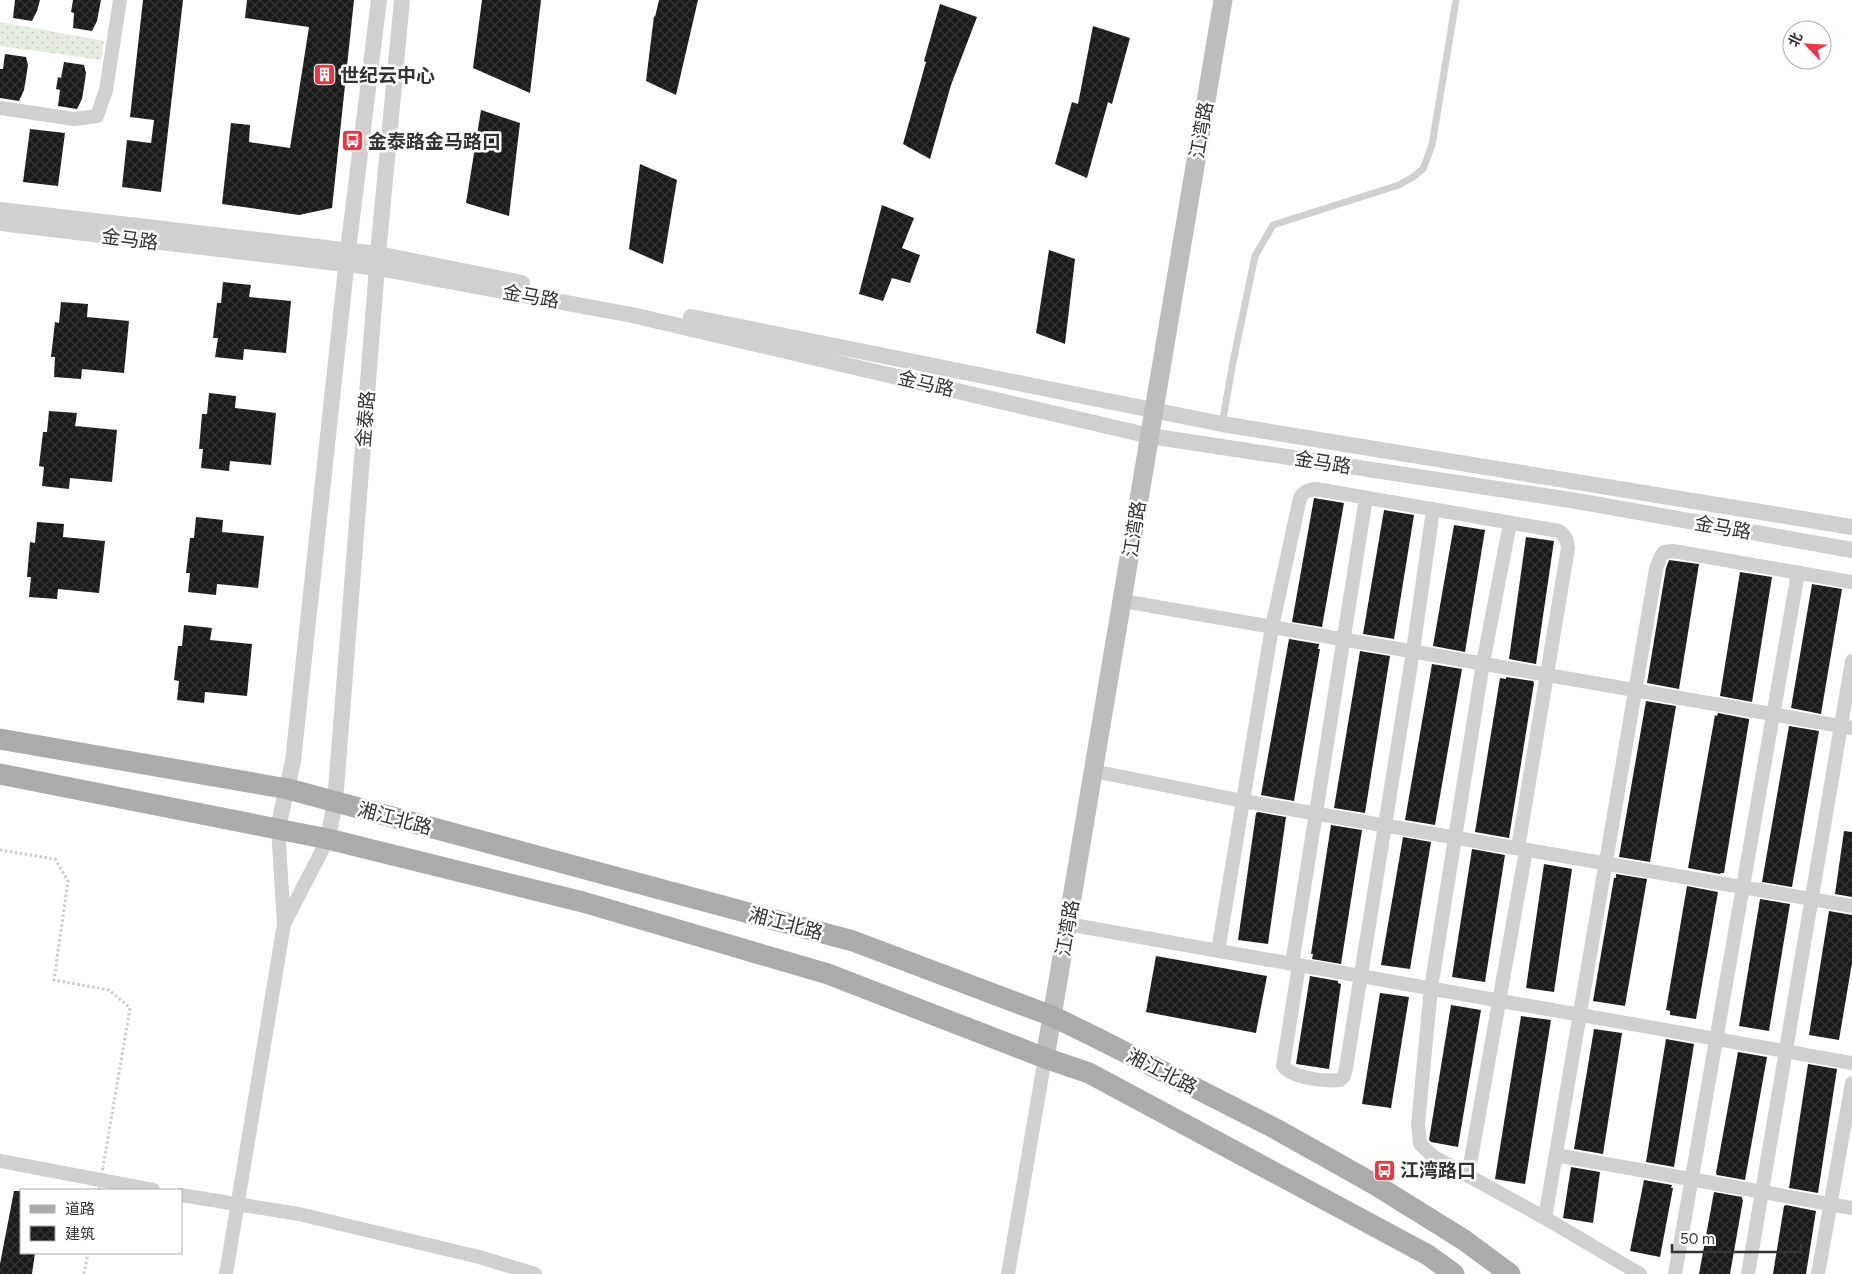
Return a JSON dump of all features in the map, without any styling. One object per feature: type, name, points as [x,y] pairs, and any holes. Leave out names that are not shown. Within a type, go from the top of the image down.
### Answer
[{"type":"main road","name":"江湾路","points":[[1045,1058],[1223,0]]},
{"type":"main road","name":"湘江北路","points":[[0,740],[288,789],[853,941],[1052,1016],[1276,1129],[1374,1184],[1464,1240],[1510,1274]]},
{"type":"main road","name":"湘江北路","points":[[0,774],[328,839],[583,902],[828,974],[1098,1078],[1428,1255],[1454,1274]]},
{"type":"street","points":[[0,108],[74,119],[97,116],[106,90],[120,0]]},
{"type":"street","points":[[226,1274],[284,924],[278,828],[288,789],[294,751],[347,258],[379,0]]},
{"type":"street","name":"金泰路","points":[[328,839],[335,802],[378,261],[402,0]]},
{"type":"street","name":"金马路","points":[[0,210],[347,258]]},
{"type":"street","name":"金马路","points":[[0,224],[378,261],[1222,424],[1852,527]]},
{"type":"street","name":"金马路","points":[[378,261],[632,314],[1150,436],[1577,501],[1852,550]]},
{"type":"street","points":[[1218,951],[1272,627],[1300,498],[1303,494],[1308,490],[1316,489],[1564,534],[1568,548],[1547,675],[1499,1000],[1468,1176]]},
{"type":"street","points":[[1366,498],[1316,814],[1295,964],[1283,1066],[1287,1071],[1296,1076],[1334,1081],[1340,1080],[1344,1076],[1413,651],[1433,510]]},
{"type":"street","points":[[1510,523],[1483,664],[1431,988],[1418,1124],[1420,1144],[1434,1157],[1640,1274]]},
{"type":"street","points":[[1544,1218],[1656,569],[1660,558],[1664,552],[1673,551],[1852,582]]},
{"type":"street","points":[[1675,1274],[1798,572]]},
{"type":"street","points":[[1123,601],[1847,727]]},
{"type":"street","points":[[1748,1274],[1812,899],[1847,727],[1852,661]]},
{"type":"street","points":[[1093,771],[1316,814],[1852,906]]},
{"type":"street","points":[[284,924],[328,839]]},
{"type":"street","points":[[1068,924],[1852,1063]]},
{"type":"street","points":[[1008,1274],[1045,1058]]},
{"type":"street","points":[[1818,1274],[1852,1083]]},
{"type":"street","points":[[1556,1155],[1852,1208]]},
{"type":"street","points":[[0,1161],[148,1189]]},
{"type":"street","points":[[182,1195],[299,1214],[479,1257],[536,1274]]},
{"type":"lane","points":[[1222,424],[1255,256],[1273,225],[1399,185],[1413,177],[1423,168],[1432,145],[1456,0]]},
{"type":"path","points":[[0,850],[55,858],[68,882],[54,980],[108,990],[130,1008],[99,1189]]},
{"type":"path","points":[[84,1274],[88,1254]]},
{"type":"shaded area","points":[[0,22],[104,41],[101,60],[0,46]]},
{"type":"building","points":[[15,0],[40,0],[32,21],[13,18]]},
{"type":"building","points":[[73,0],[101,0],[97,21],[92,31],[73,28],[74,13],[71,12]]},
{"type":"building","points":[[143,0],[183,0],[161,192],[122,187],[127,140],[151,143],[154,120],[130,117]]},
{"type":"building","name":"世纪云中心","points":[[247,0],[354,0],[332,208],[299,215],[222,204],[231,123],[250,125],[249,142],[290,148],[309,27],[245,18]]},
{"type":"building","points":[[482,0],[541,0],[530,93],[473,68]]},
{"type":"building","points":[[659,0],[698,0],[676,95],[646,81],[654,16]]},
{"type":"building","points":[[940,4],[977,17],[951,85],[930,159],[903,144]]},
{"type":"building","points":[[1093,26],[1130,38],[1112,104],[1108,102],[1087,178],[1055,164],[1072,102],[1078,104]]},
{"type":"building","points":[[5,54],[26,57],[28,65],[26,78],[24,90],[19,101],[0,98],[0,69],[3,69]]},
{"type":"building","points":[[64,62],[84,65],[86,73],[84,87],[82,99],[77,109],[58,106],[60,90],[56,89],[58,77],[61,78]]},
{"type":"building","points":[[481,110],[520,123],[509,216],[466,203]]},
{"type":"building","points":[[30,129],[65,133],[58,186],[23,182]]},
{"type":"building","points":[[640,164],[677,180],[663,264],[629,249]]},
{"type":"building","points":[[882,205],[914,218],[902,248],[920,255],[910,283],[892,278],[883,301],[859,294]]},
{"type":"building","points":[[1049,250],[1075,259],[1065,344],[1036,333]]},
{"type":"building","points":[[223,282],[251,285],[249,297],[291,301],[286,353],[244,349],[243,360],[215,357],[218,338],[213,338],[217,303],[221,303]]},
{"type":"building","points":[[61,302],[88,304],[87,317],[129,321],[124,373],[82,369],[81,379],[54,377],[55,357],[51,357],[55,322],[59,323]]},
{"type":"building","points":[[209,393],[236,396],[235,408],[276,413],[271,465],[230,461],[229,471],[201,468],[203,449],[199,449],[202,414],[207,414]]},
{"type":"building","points":[[49,411],[77,413],[75,426],[117,430],[112,482],[70,478],[69,489],[42,486],[44,467],[39,466],[43,432],[47,432]]},
{"type":"building","points":[[1314,498],[1344,503],[1322,627],[1292,622]]},
{"type":"building","points":[[1384,510],[1414,515],[1394,639],[1363,634]]},
{"type":"building","points":[[196,517],[223,520],[222,532],[264,536],[258,588],[217,584],[216,595],[188,592],[190,573],[186,573],[190,538],[194,538]]},
{"type":"building","points":[[37,522],[64,524],[63,537],[105,541],[99,593],[58,589],[57,599],[29,597],[31,577],[27,577],[30,542],[35,543]]},
{"type":"building","points":[[1454,525],[1485,530],[1465,652],[1433,646]]},
{"type":"building","points":[[1526,537],[1554,541],[1536,664],[1509,659]]},
{"type":"building","points":[[1669,560],[1699,564],[1679,689],[1647,683],[1666,568]]},
{"type":"building","points":[[1740,572],[1772,577],[1752,702],[1720,696]]},
{"type":"building","points":[[1812,584],[1842,589],[1821,714],[1791,708]]},
{"type":"building","points":[[184,625],[212,628],[210,640],[252,644],[247,696],[205,692],[204,703],[177,700],[179,681],[174,680],[178,646],[182,646]]},
{"type":"building","points":[[1289,639],[1319,644],[1318,649],[1320,649],[1294,801],[1261,795]]},
{"type":"building","points":[[1360,651],[1390,656],[1365,813],[1334,808]]},
{"type":"building","points":[[1432,664],[1462,669],[1435,825],[1405,820]]},
{"type":"building","points":[[1506,677],[1533,681],[1534,683],[1509,838],[1475,832],[1500,678],[1506,679]]},
{"type":"building","points":[[1646,701],[1676,706],[1650,862],[1619,857]]},
{"type":"building","points":[[1718,713],[1749,719],[1724,873],[1720,874],[1688,868],[1715,715],[1717,716]]},
{"type":"building","points":[[1789,726],[1819,731],[1792,887],[1762,882]]},
{"type":"building","points":[[1256,813],[1286,817],[1268,944],[1238,940]]},
{"type":"building","points":[[1331,825],[1362,830],[1341,964],[1312,959],[1313,954],[1311,954]]},
{"type":"building","points":[[1844,831],[1852,832],[1852,897],[1835,894]]},
{"type":"building","points":[[1403,837],[1431,842],[1410,969],[1381,965]]},
{"type":"building","points":[[1472,849],[1505,855],[1485,982],[1452,977]]},
{"type":"building","points":[[1544,864],[1572,869],[1554,992],[1526,988]]},
{"type":"building","points":[[1616,874],[1647,879],[1625,1006],[1593,1001]]},
{"type":"building","points":[[1687,886],[1718,892],[1696,1019],[1670,1015],[1670,1011],[1666,1010]]},
{"type":"building","points":[[1760,899],[1790,904],[1769,1031],[1739,1026]]},
{"type":"building","points":[[1829,911],[1852,915],[1852,963],[1839,1040],[1809,1035]]},
{"type":"building","points":[[1156,956],[1267,976],[1256,1033],[1146,1012]]},
{"type":"building","points":[[1310,976],[1338,981],[1341,984],[1329,1069],[1296,1064]]},
{"type":"building","points":[[1380,993],[1409,997],[1391,1108],[1362,1104]]},
{"type":"building","points":[[1451,1005],[1481,1010],[1458,1147],[1429,1140]]},
{"type":"building","points":[[1521,1016],[1551,1020],[1525,1184],[1495,1179]]},
{"type":"building","points":[[1594,1029],[1622,1033],[1603,1154],[1574,1149]]},
{"type":"building","points":[[1666,1039],[1694,1044],[1674,1167],[1646,1162]]},
{"type":"building","points":[[1738,1052],[1767,1057],[1745,1180],[1717,1175],[1716,1173]]},
{"type":"building","points":[[1808,1064],[1837,1069],[1818,1193],[1789,1188]]},
{"type":"building","points":[[1571,1167],[1600,1172],[1593,1223],[1563,1218]]},
{"type":"building","points":[[1644,1180],[1672,1185],[1671,1188],[1673,1188],[1660,1257],[1630,1251]]},
{"type":"building","points":[[14,1191],[20,1191],[20,1254],[35,1254],[32,1274],[0,1274],[0,1264]]},
{"type":"building","points":[[1714,1192],[1742,1197],[1743,1200],[1730,1274],[1699,1274]]},
{"type":"building","points":[[1784,1206],[1816,1211],[1806,1274],[1773,1274]]},
{"type":"place","name":"世纪云中心","points":[[324,75]]},
{"type":"place","name":"金泰路金马路口","points":[[352,141]]},
{"type":"place","name":"江湾路口","points":[[1384,1170]]}]
